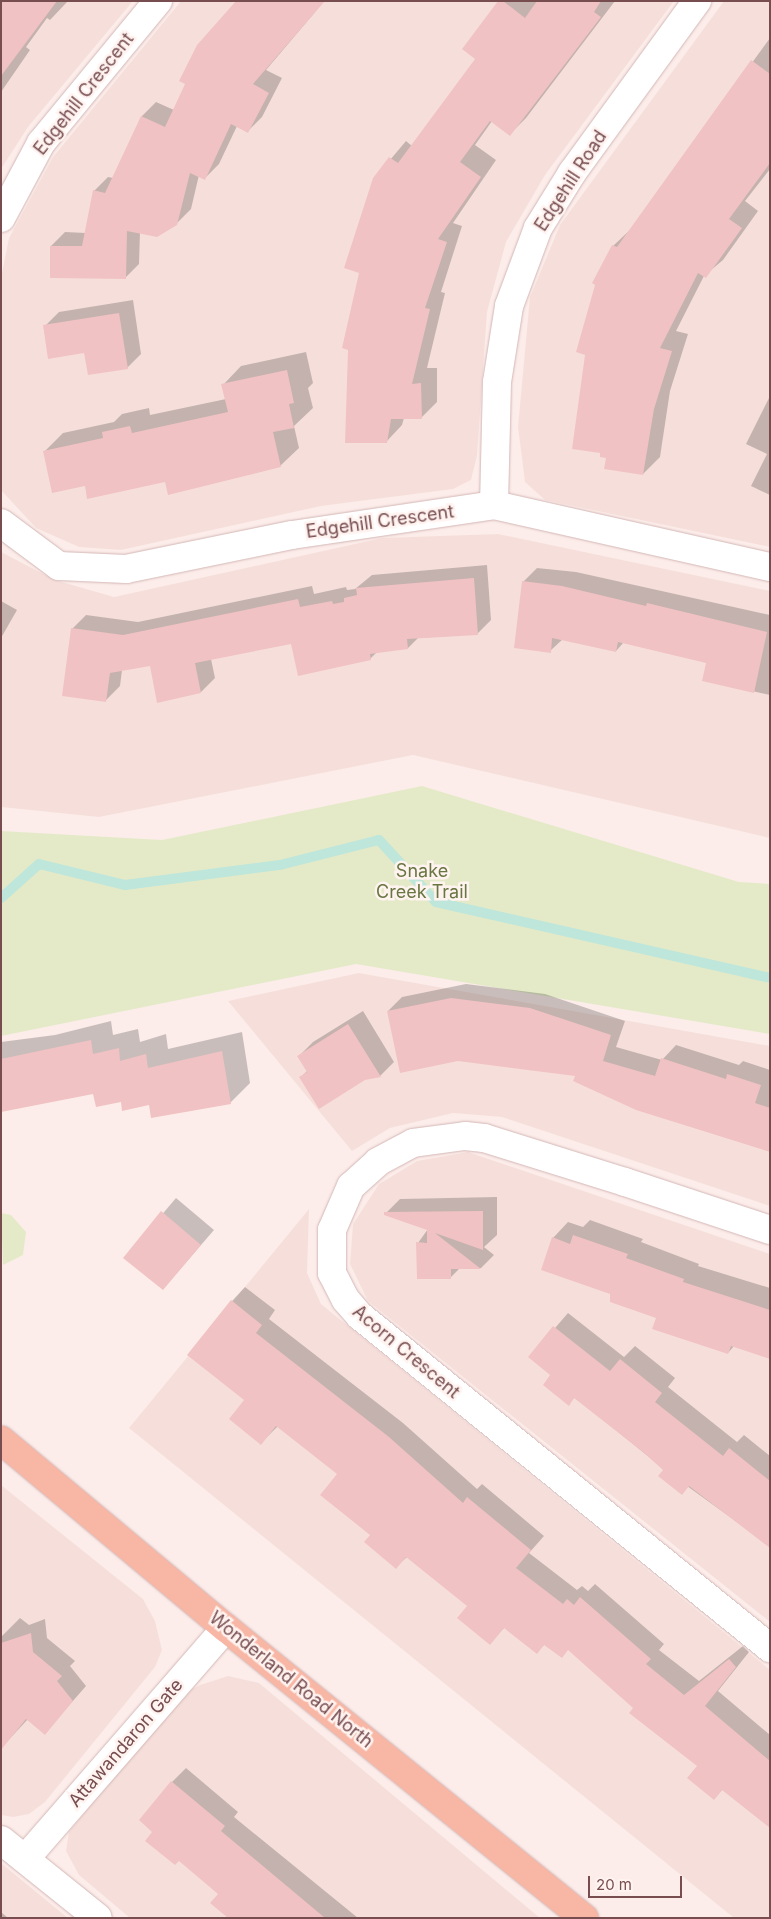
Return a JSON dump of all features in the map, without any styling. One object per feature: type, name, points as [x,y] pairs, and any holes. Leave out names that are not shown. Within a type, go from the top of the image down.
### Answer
[{"type":"main road","name":"Wonderland Road North","points":[[1,1440],[226,1628],[584,1918]]},
{"type":"street","name":"Edgehill Crescent","points":[[1,218],[41,143],[158,1]]},
{"type":"street","name":"Edgehill Road","points":[[494,505],[497,382],[509,306],[538,228],[572,173],[697,1]]},
{"type":"street","name":"Edgehill Crescent","points":[[1,523],[58,566],[126,569],[292,535],[494,505],[770,567]]},
{"type":"street","name":"Acorn Crescent","points":[[770,1230],[484,1138],[465,1136],[413,1142],[378,1162],[351,1186],[332,1230],[332,1273],[346,1300],[360,1316],[770,1648]]},
{"type":"street","name":"Attawandaron Gate","points":[[25,1859],[226,1628]]},
{"type":"street","points":[[1,1840],[98,1918]]},
{"type":"shaded area","points":[[1,1],[133,1],[28,127],[1,169]]},
{"type":"shaded area","points":[[181,1],[674,1],[545,175],[506,242],[487,312],[477,456],[471,480],[453,489],[321,506],[121,550],[79,547],[36,528],[1,490],[1,278],[9,238],[53,157]]},
{"type":"shaded area","points":[[724,1],[770,1],[770,547],[545,500],[525,482],[518,427],[530,297],[560,225]]},
{"type":"shaded area","points":[[498,534],[770,591],[770,838],[413,755],[99,817],[1,807],[1,552],[55,580],[114,597],[382,538]]},
{"type":"shaded area","points":[[359,973],[770,1046],[770,1206],[502,1117],[453,1113],[390,1128],[352,1151],[228,1001]]},
{"type":"shaded area","points":[[468,1152],[770,1254],[770,1622],[368,1301],[350,1264],[353,1224],[379,1184],[417,1161]]},
{"type":"shaded area","points":[[309,1209],[307,1273],[321,1304],[770,1670],[770,1918],[734,1918],[129,1428]]},
{"type":"shaded area","points":[[1,1485],[143,1599],[155,1621],[162,1650],[155,1667],[45,1802],[29,1814],[13,1817],[1,1815]]},
{"type":"shaded area","points":[[228,1676],[259,1683],[540,1918],[130,1918],[79,1875],[66,1851],[69,1832],[177,1697],[200,1685]]},
{"type":"shaded area","points":[[1,1863],[68,1918],[1,1918]]},
{"type":"green space","name":"Snake Creek Trail","points":[[422,786],[739,882],[770,884],[770,1034],[356,964],[1,1036],[1,831],[162,840]]},
{"type":"green space","points":[[1,1213],[11,1215],[26,1232],[23,1255],[3,1265]]},
{"type":"building","points":[[1,1],[57,1],[1,76]]},
{"type":"building","points":[[236,1],[325,1],[253,84],[269,93],[248,133],[231,124],[205,180],[190,173],[177,225],[157,237],[127,231],[126,279],[50,278],[50,246],[82,246],[93,190],[105,193],[141,116],[165,127],[185,84],[179,81],[197,45]]},
{"type":"building","points":[[498,1],[503,1],[525,18],[537,1],[601,1],[594,12],[601,17],[510,136],[490,121],[460,162],[481,177],[438,239],[447,242],[425,308],[430,309],[412,384],[421,383],[422,419],[391,419],[387,443],[345,443],[348,350],[342,348],[359,273],[344,268],[373,178],[389,157],[398,163],[475,59],[462,49]]},
{"type":"building","points":[[751,60],[770,74],[770,163],[729,219],[742,228],[706,278],[698,273],[660,348],[672,351],[654,409],[643,475],[604,469],[606,458],[600,457],[600,453],[572,449],[585,355],[576,352],[595,285],[592,283],[612,245],[617,247]]},
{"type":"building","points":[[119,313],[128,369],[88,375],[84,353],[48,359],[43,325]]},
{"type":"building","points":[[287,370],[294,403],[289,404],[294,428],[273,432],[281,467],[168,495],[165,482],[87,499],[85,486],[52,493],[43,451],[103,438],[102,432],[130,426],[132,433],[228,412],[221,384]]},
{"type":"building","points":[[474,578],[478,635],[407,639],[408,649],[370,654],[371,660],[298,676],[291,644],[195,663],[201,693],[157,703],[150,666],[110,673],[106,702],[62,696],[71,628],[123,635],[298,599],[300,607],[332,601],[333,604],[344,602],[344,598],[357,595],[356,588]]},
{"type":"building","points":[[522,581],[562,586],[646,606],[647,603],[767,632],[754,693],[702,681],[706,663],[618,642],[616,652],[552,638],[551,653],[514,648]]},
{"type":"building","points":[[451,998],[530,1008],[611,1035],[603,1061],[655,1076],[661,1058],[726,1079],[727,1074],[761,1085],[755,1103],[770,1108],[770,1152],[636,1110],[573,1081],[575,1076],[458,1061],[400,1073],[387,1011]]},
{"type":"building","points":[[348,1024],[381,1077],[365,1080],[319,1109],[299,1077],[307,1072],[297,1056]]},
{"type":"building","points":[[91,1040],[93,1054],[119,1048],[120,1061],[146,1054],[148,1068],[222,1051],[231,1104],[151,1118],[149,1105],[122,1111],[121,1102],[96,1107],[93,1094],[1,1112],[1,1059]]},
{"type":"building","points":[[161,1211],[201,1245],[163,1290],[123,1258]]},
{"type":"building","points":[[483,1211],[483,1250],[435,1233],[481,1269],[451,1269],[451,1279],[417,1279],[416,1242],[427,1243],[427,1230],[384,1215],[384,1212]]},
{"type":"building","points":[[573,1235],[628,1254],[626,1258],[684,1279],[683,1282],[770,1310],[770,1359],[731,1346],[728,1354],[652,1329],[656,1318],[610,1302],[610,1294],[541,1270],[552,1237],[570,1244]]},
{"type":"building","points":[[231,1300],[262,1325],[256,1333],[389,1437],[463,1503],[467,1497],[531,1550],[516,1568],[563,1604],[567,1599],[574,1605],[580,1597],[651,1659],[646,1664],[684,1695],[729,1659],[736,1667],[705,1706],[770,1761],[770,1828],[722,1790],[714,1800],[687,1778],[697,1766],[629,1713],[633,1708],[568,1650],[562,1658],[544,1645],[537,1654],[504,1628],[490,1645],[457,1618],[467,1606],[406,1557],[396,1569],[364,1542],[370,1535],[320,1495],[337,1474],[276,1426],[261,1445],[229,1419],[244,1400],[187,1355]]},
{"type":"building","points":[[553,1326],[610,1371],[620,1359],[662,1393],[655,1402],[723,1456],[729,1448],[770,1481],[770,1548],[689,1486],[682,1495],[658,1476],[663,1470],[643,1452],[574,1398],[569,1406],[543,1385],[550,1375],[528,1357]]},
{"type":"building","points":[[31,1633],[33,1652],[62,1676],[57,1681],[73,1701],[45,1735],[26,1719],[1,1750],[1,1643]]},
{"type":"building","points":[[171,1781],[225,1826],[221,1831],[325,1918],[228,1918],[210,1903],[218,1894],[179,1861],[175,1865],[145,1841],[152,1832],[139,1820]]},
{"type":"waterway","points":[[1,898],[39,864],[125,885],[280,865],[379,840],[436,902],[770,978]]}]
